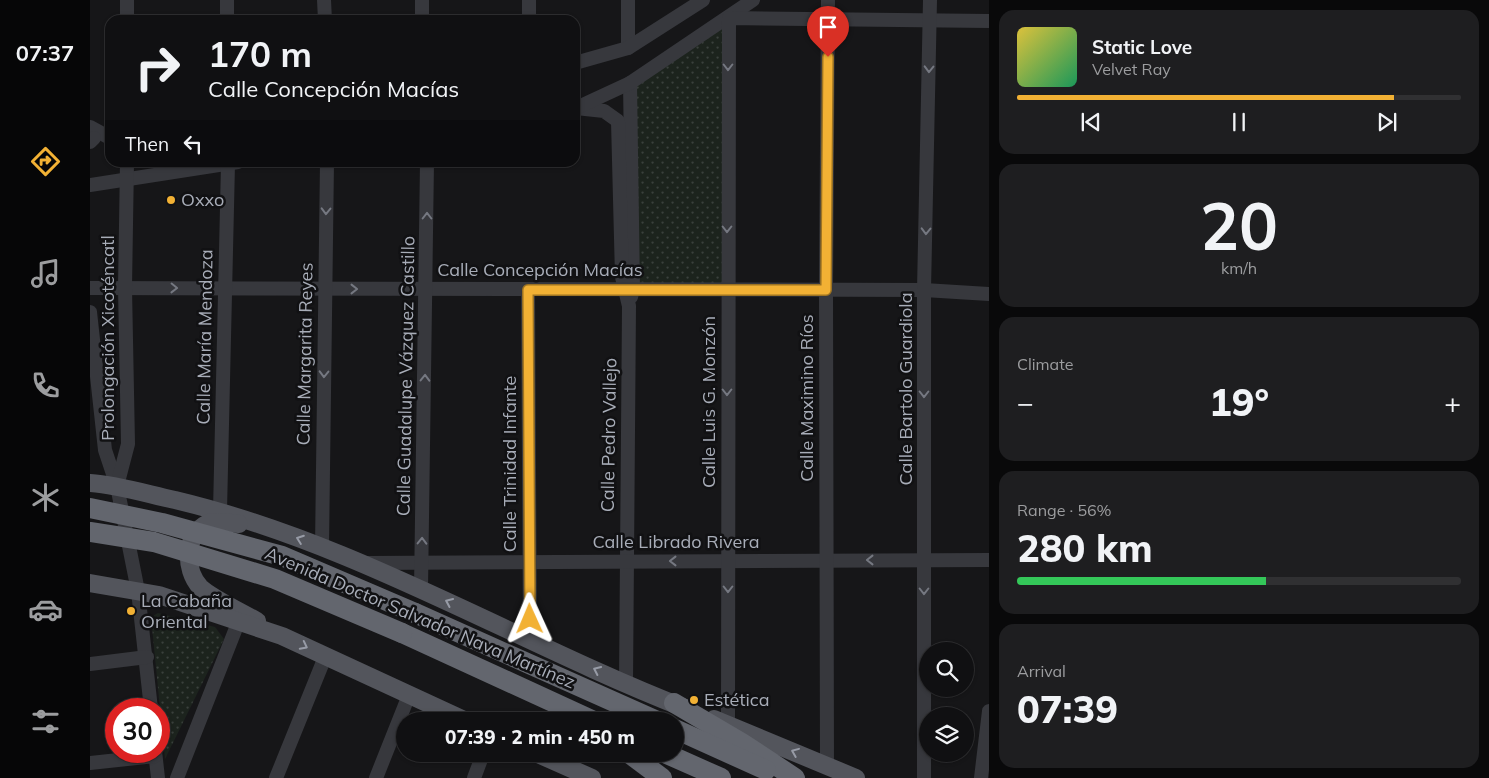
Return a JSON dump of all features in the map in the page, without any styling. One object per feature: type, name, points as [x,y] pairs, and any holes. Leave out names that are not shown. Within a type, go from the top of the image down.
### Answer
[{"type":"highway","name":"Avenida Doctor Salvador Nava Martínez","points":[[90,508],[162,523],[282,556],[637,712]]},
{"type":"highway","name":"Avenida Doctor Salvador Nava Martínez","points":[[90,532],[154,542],[275,578],[402,633],[571,712]]},
{"type":"highway","points":[[674,703],[750,748],[795,778]]},
{"type":"highway","points":[[684,733],[784,778]]},
{"type":"highway","points":[[641,762],[662,778]]},
{"type":"highway","points":[[684,762],[721,778]]},
{"type":"main road","name":"Avenida Doctor Salvador Nava Martínez","points":[[90,483],[117,486],[220,511],[364,563],[530,638],[626,684],[856,778]]},
{"type":"main road","points":[[259,525],[210,522],[197,531],[188,550],[192,574],[201,588],[282,636],[446,712]]},
{"type":"main road","points":[[90,583],[160,595],[282,636]]},
{"type":"main road","points":[[556,762],[592,778]]},
{"type":"street","points":[[127,0],[127,15]]},
{"type":"street","points":[[227,0],[227,15]]},
{"type":"street","points":[[324,0],[324,15]]},
{"type":"street","points":[[422,0],[422,15]]},
{"type":"street","points":[[529,0],[530,15]]},
{"type":"street","points":[[628,0],[628,48]]},
{"type":"street","points":[[580,62],[628,48],[703,0]]},
{"type":"street","points":[[580,106],[630,83],[753,0]]},
{"type":"street","name":"Calle Maximino Ríos","points":[[827,765],[826,290],[828,0]]},
{"type":"street","name":"Calle Bartolo Guardiola","points":[[924,778],[924,290],[930,0]]},
{"type":"street","points":[[729,18],[989,21]]},
{"type":"street","name":"Calle Luis G. Monzón","points":[[728,725],[727,289],[729,18]]},
{"type":"street","name":"Calle Pedro Vallejo","points":[[626,684],[630,83]]},
{"type":"street","name":"Calle Pedro Vallejo","points":[[580,108],[604,111],[618,121],[622,277],[629,289]]},
{"type":"street","points":[[90,184],[126,167],[160,173],[204,167]]},
{"type":"street","name":"Prolongación Xicoténcatl","points":[[117,486],[128,444],[125,288],[126,167]]},
{"type":"street","points":[[152,167],[160,173]]},
{"type":"street","name":"Calle María Mendoza","points":[[220,511],[225,289],[233,167]]},
{"type":"street","name":"Calle Margarita Reyes","points":[[322,547],[327,167]]},
{"type":"street","name":"Calle Guadalupe Vázquez Castillo","points":[[421,589],[427,289],[427,167]]},
{"type":"street","name":"Calle Concepción Macías","points":[[90,288],[924,290],[989,294]]},
{"type":"street","name":"Calle Trinidad Infante","points":[[528,290],[530,638]]},
{"type":"street","name":"Prolongación Xicoténcatl","points":[[90,312],[94,388],[105,450],[117,486]]},
{"type":"street","points":[[117,486],[138,591],[150,698]]},
{"type":"street","name":"Calle Librado Rivera","points":[[364,563],[989,560]]},
{"type":"street","points":[[177,778],[238,622]]},
{"type":"street","points":[[90,664],[147,657]]},
{"type":"street","points":[[276,778],[324,657]]},
{"type":"street","points":[[376,778],[409,695]]},
{"type":"street","points":[[981,778],[989,711]]},
{"type":"street","points":[[90,763],[105,761]]},
{"type":"street","points":[[474,778],[480,762]]},
{"type":"street","points":[[156,763],[158,778]]},
{"type":"shaded area","points":[[725,24],[726,288],[634,289],[633,85]]},
{"type":"shaded area","points":[[158,613],[215,627],[224,639],[170,749],[170,698],[159,698],[151,617]]},
{"type":"place","name":"Oxxo","points":[[171,200]]},
{"type":"place","name":"La Cabaña Oriental","points":[[131,611]]},
{"type":"place","name":"Estética","points":[[694,700]]},
{"type":"route","points":[[530,619],[528,290],[826,290],[828,57]]}]
